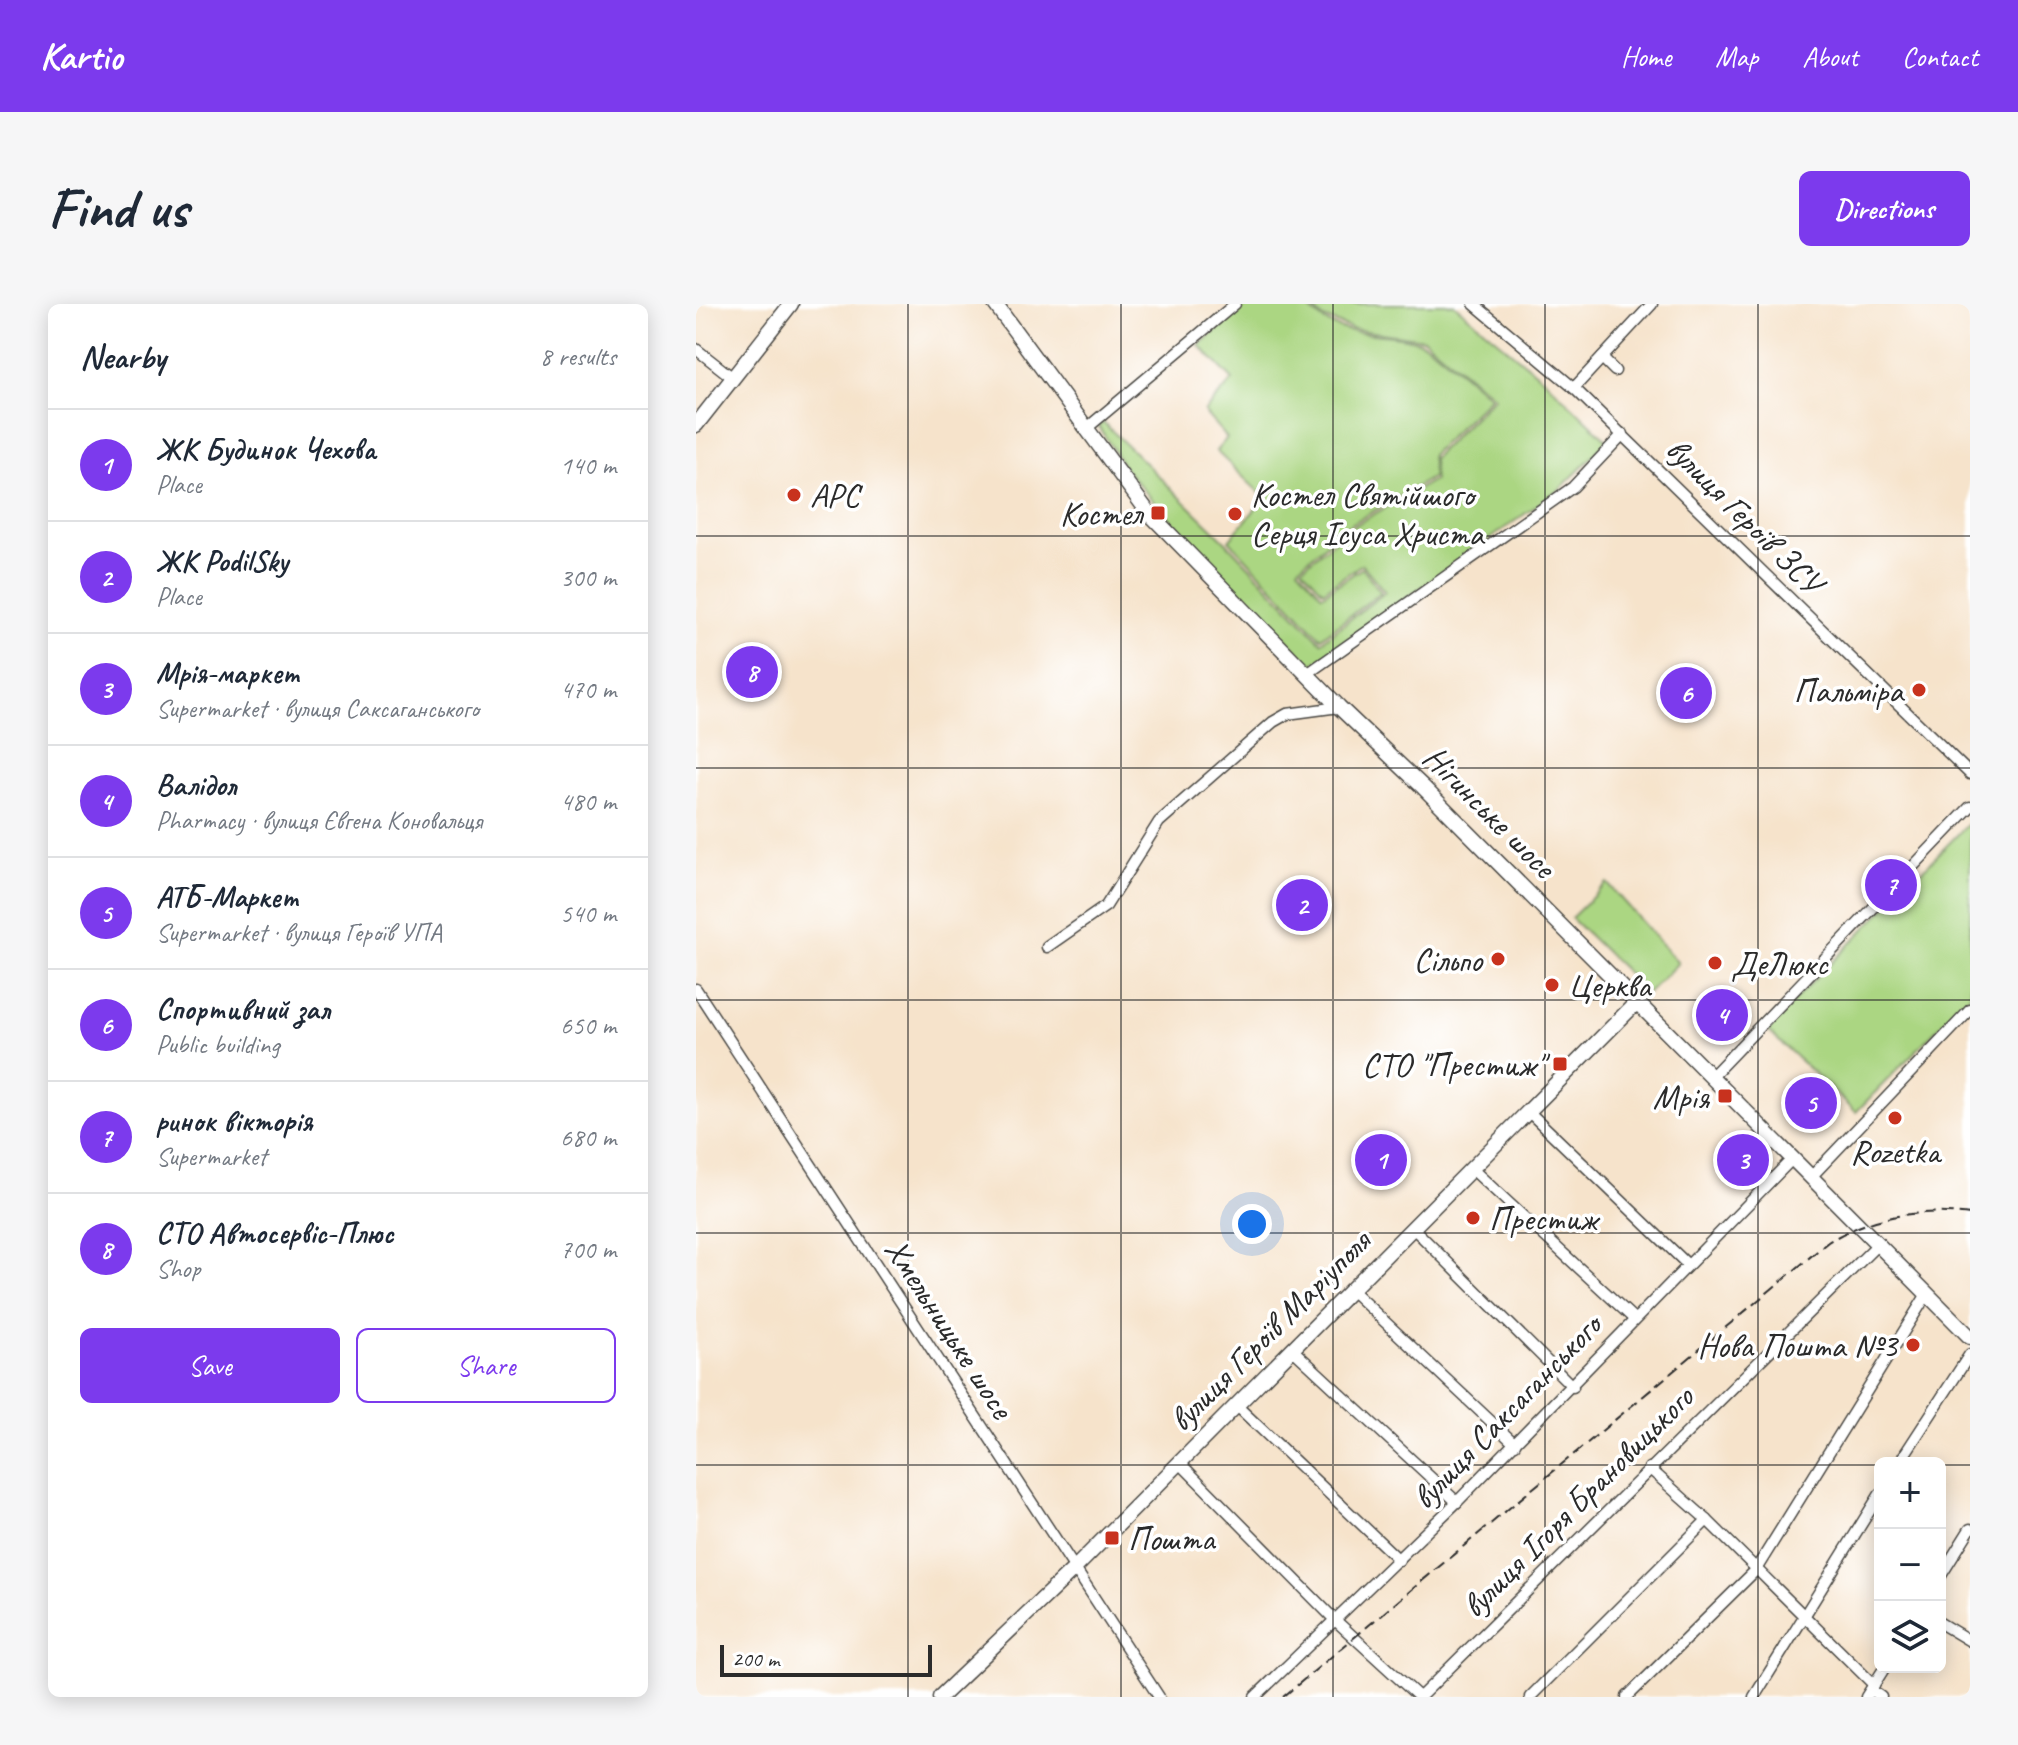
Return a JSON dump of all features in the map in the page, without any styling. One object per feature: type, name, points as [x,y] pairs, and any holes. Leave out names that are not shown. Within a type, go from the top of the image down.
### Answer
[{"type":"main road","points":[[696,425],[791,304]]},
{"type":"main road","name":"Нігинське шосе","points":[[995,304],[1148,512],[1970,1337]]},
{"type":"main road","name":"вулиця Героїв Маріуполя","points":[[940,1697],[1074,1569],[1637,1002]]},
{"type":"street","points":[[1087,428],[1235,304]]},
{"type":"street","name":"вулиця Героїв ЗСУ","points":[[1474,304],[1574,388],[1623,434],[1970,774]]},
{"type":"street","points":[[1574,388],[1652,304]]},
{"type":"street","points":[[696,349],[733,378]]},
{"type":"street","points":[[1602,358],[1615,371]]},
{"type":"street","points":[[1307,674],[1573,487],[1623,434]]},
{"type":"street","points":[[1047,947],[1106,906],[1159,822],[1273,722],[1287,714],[1339,707]]},
{"type":"street","points":[[1711,1077],[1970,807]]},
{"type":"street","name":"Хмельницьке шосе","points":[[696,989],[1159,1697]]},
{"type":"street","points":[[1811,1177],[1970,1010]]},
{"type":"street","points":[[1528,1111],[1687,1264]]},
{"type":"street","name":"вулиця Саксаганського","points":[[1255,1697],[1399,1560],[1573,1387],[1634,1319],[1792,1159]]},
{"type":"street","points":[[1471,1168],[1634,1319]]},
{"type":"street","points":[[1413,1228],[1573,1387]]},
{"type":"street","name":"вулиця Ігоря Брановицького","points":[[1420,1697],[1878,1244]]},
{"type":"street","points":[[1351,1290],[1515,1444]]},
{"type":"street","points":[[1627,1697],[1755,1571],[1927,1294]]},
{"type":"street","points":[[1293,1350],[1457,1502]]},
{"type":"street","points":[[1903,1457],[1970,1354]]},
{"type":"street","points":[[1237,1406],[1399,1560]]},
{"type":"street","points":[[1179,1462],[1335,1620],[1420,1697]]},
{"type":"street","points":[[1649,1468],[1804,1614],[1870,1691],[1881,1697]]},
{"type":"street","points":[[1754,1697],[1874,1503]]},
{"type":"street","points":[[1530,1697],[1707,1520]]},
{"type":"street","points":[[1946,1567],[1970,1529]]},
{"type":"street","points":[[1946,1627],[1970,1641]]},
{"type":"street","points":[[1870,1691],[1881,1673]]},
{"type":"green space","points":[[1247,304],[1305,304],[1319,317],[1346,330],[1421,342],[1445,358],[1490,397],[1431,455],[1433,477],[1346,527],[1298,568],[1322,595],[1362,568],[1381,592],[1321,638],[1229,540],[1265,498],[1216,451],[1227,438],[1204,412],[1233,380],[1199,345]]},
{"type":"green space","points":[[1309,304],[1454,304],[1545,380],[1608,441],[1560,489],[1312,665],[1182,533],[1125,469],[1098,425],[1103,422],[1224,540],[1321,642],[1385,592],[1362,564],[1323,591],[1302,568],[1350,528],[1434,480],[1433,458],[1494,397],[1424,339],[1352,329],[1321,317]]},
{"type":"green space","points":[[1970,822],[1970,995],[1856,1112],[1766,1029]]},
{"type":"green space","points":[[1607,883],[1678,963],[1648,993],[1571,918]]},
{"type":"railway","points":[[1283,1697],[1828,1242],[1861,1226],[1896,1216],[1933,1213],[1970,1215]]},
{"type":"place","name":"АРС","points":[[794,495]]},
{"type":"place","name":"Костел","points":[[1158,513]]},
{"type":"place","name":"Костел Святійшого Серця Ісуса Христа","points":[[1235,514]]},
{"type":"place","name":"СТО Автосервіс-Плюс","points":[[752,672]]},
{"type":"place","name":"Пальміра","points":[[1919,690]]},
{"type":"place","name":"Спортивний зал","points":[[1686,693]]},
{"type":"place","name":"ринок вікторія","points":[[1891,885]]},
{"type":"place","name":"ЖК PodilSky","points":[[1302,905]]},
{"type":"place","name":"Сільпо","points":[[1498,959]]},
{"type":"place","name":"ДеЛюкс","points":[[1715,963]]},
{"type":"place","name":"Церква","points":[[1552,985]]},
{"type":"place","name":"Валідол","points":[[1722,1015]]},
{"type":"place","name":"СТО \"Престиж\"","points":[[1560,1064]]},
{"type":"place","name":"Мрія","points":[[1725,1096]]},
{"type":"place","name":"АТБ-Маркет","points":[[1811,1103]]},
{"type":"place","name":"Rozetka","points":[[1895,1118]]},
{"type":"place","name":"ЖК Будинок Чехова","points":[[1381,1160]]},
{"type":"place","name":"Мрія-маркет","points":[[1743,1160]]},
{"type":"place","name":"Престиж","points":[[1473,1218]]},
{"type":"place","name":"Нова Пошта №3","points":[[1913,1345]]},
{"type":"place","name":"Пошта","points":[[1112,1538]]}]
